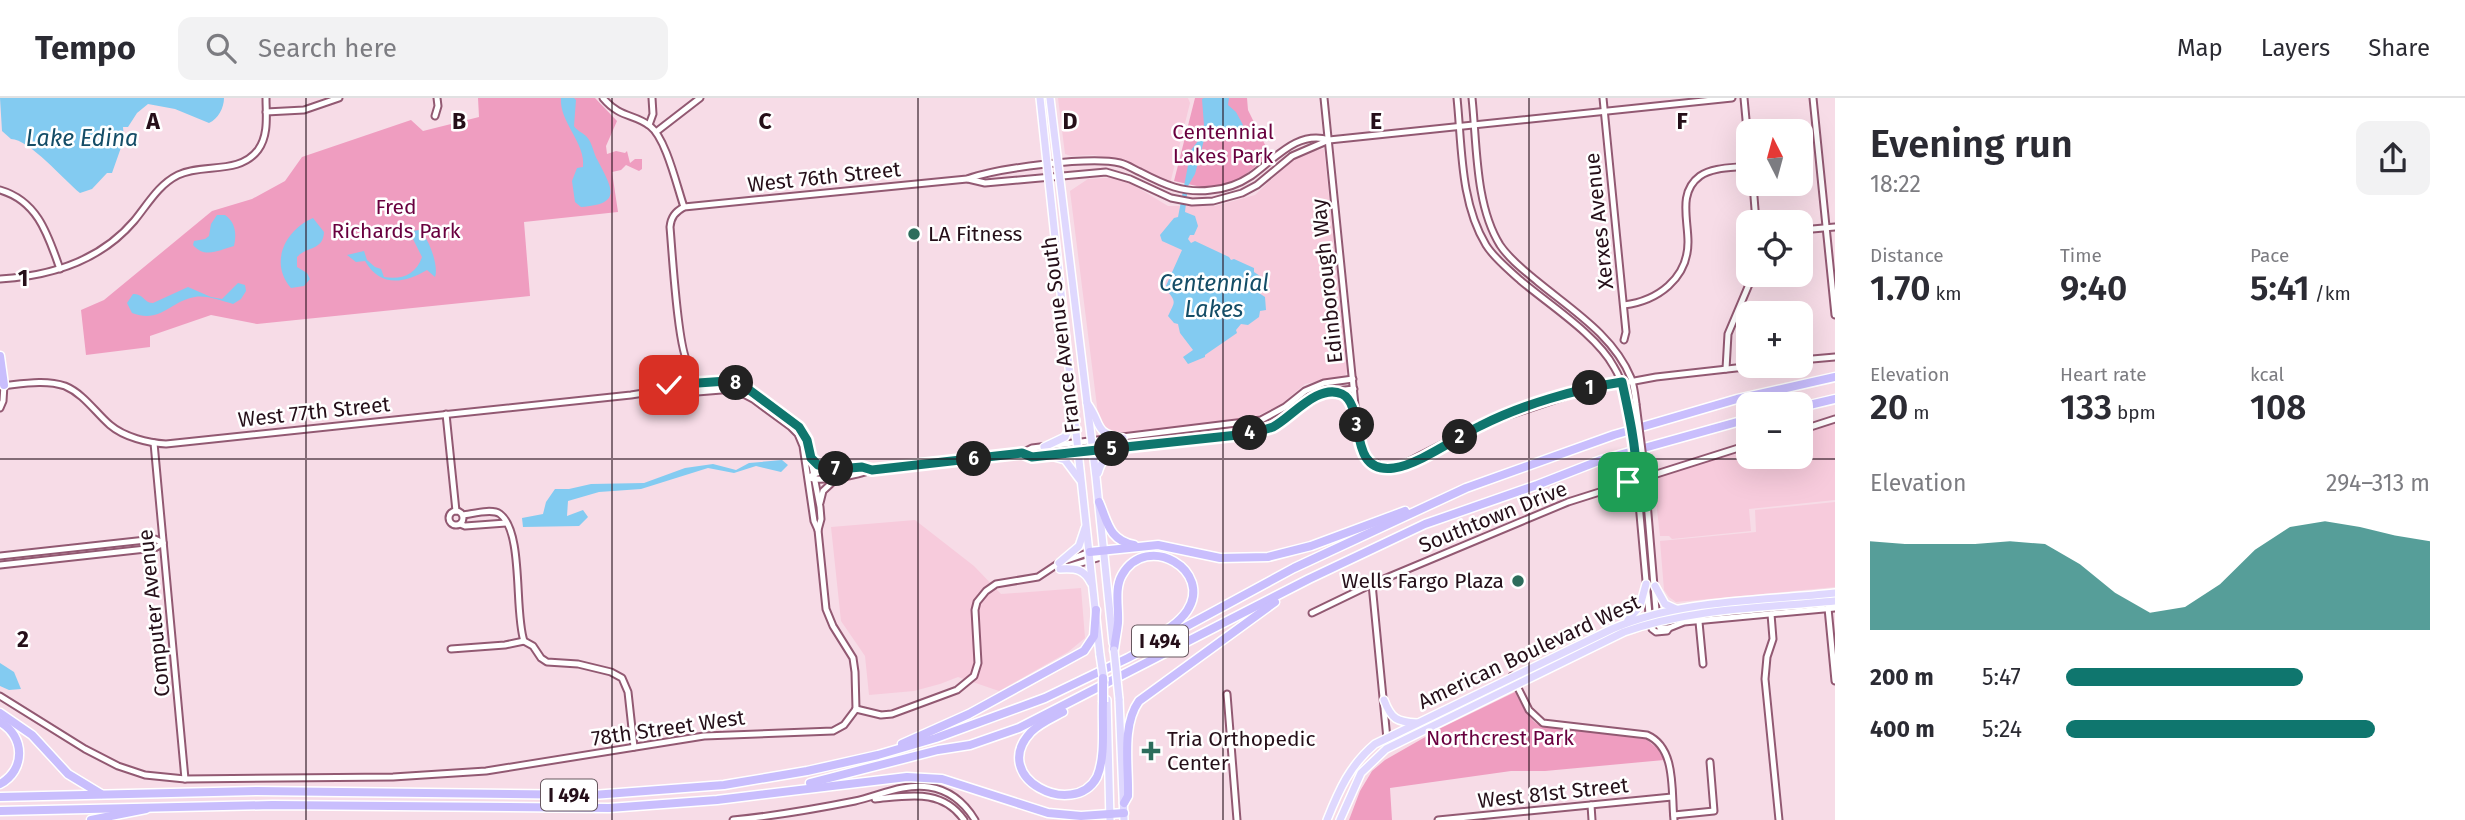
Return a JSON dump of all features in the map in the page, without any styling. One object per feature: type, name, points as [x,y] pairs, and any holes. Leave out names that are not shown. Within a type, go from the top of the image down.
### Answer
[{"type":"highway","points":[[0,356],[2,386]]},
{"type":"highway","name":"I 494","points":[[0,797],[257,792],[617,794],[747,782],[878,755],[968,727],[1083,680],[1153,645],[1260,585],[1466,488],[1614,435],[1737,399],[1835,377]]},
{"type":"highway","points":[[1813,404],[1835,399]]},
{"type":"highway","name":"I 494","points":[[0,811],[272,805],[586,809],[755,794],[816,782],[938,750],[970,745],[1018,728],[1309,579],[1425,524],[1601,460],[1736,422]]},
{"type":"highway","points":[[1099,502],[1116,538],[1130,544],[1169,547],[1220,558],[1281,556],[1386,517],[1432,504]]},
{"type":"highway","points":[[1090,556],[1147,546]]},
{"type":"highway","points":[[1083,680],[1142,646],[1182,617],[1190,606],[1192,592],[1190,579],[1180,565],[1165,557],[1145,557],[1131,564],[1124,573],[1119,584],[1114,650]]},
{"type":"highway","points":[[1124,803],[1128,796],[1130,723],[1133,710],[1139,701],[1240,625],[1309,579]]},
{"type":"highway","points":[[878,755],[969,714],[1084,651],[1094,636],[1096,610]]},
{"type":"highway","points":[[1099,688],[1082,702],[1039,725],[1024,741],[1021,754],[1022,772],[1035,792],[1048,799],[1066,800],[1081,794],[1094,782],[1101,762],[1105,701],[1103,678]]},
{"type":"highway","points":[[0,713],[32,735],[68,774],[104,795]]},
{"type":"highway","points":[[0,722],[15,735],[20,753],[13,773],[0,784]]},
{"type":"highway","points":[[755,794],[892,778],[930,778],[963,785],[1039,811],[1069,816],[1124,816]]},
{"type":"highway","points":[[91,820],[134,813],[156,806]]},
{"type":"main road","name":"France Avenue South","points":[[1040,98],[1103,678]]},
{"type":"main road","name":"France Avenue South","points":[[1050,98],[1099,502],[1119,699],[1124,816]]},
{"type":"main road","points":[[1087,402],[1105,434],[1123,439]]},
{"type":"main road","points":[[1075,414],[1065,437],[1046,451],[1065,460],[1079,478],[1084,491]]},
{"type":"main road","points":[[1096,477],[1106,457],[1121,448]]},
{"type":"main road","points":[[1058,567],[1079,546],[1087,520]]},
{"type":"main road","points":[[1058,567],[1076,568],[1084,572],[1094,587]]},
{"type":"main road","points":[[1625,623],[1640,606],[1650,585],[1665,604],[1676,609]]},
{"type":"main road","name":"American Boulevard West","points":[[1327,820],[1347,775],[1360,757],[1387,738],[1625,623],[1653,613],[1676,609],[1835,593]]},
{"type":"main road","name":"American Boulevard West","points":[[1340,820],[1361,773],[1376,756],[1388,748],[1624,632],[1679,617],[1835,601]]},
{"type":"main road","points":[[1384,700],[1395,720],[1418,723]]},
{"type":"main road","points":[[1105,701],[1110,818]]},
{"type":"street","points":[[0,279],[37,275],[77,263],[107,246],[133,222],[157,190],[175,177],[196,169],[236,164],[252,156],[258,150],[265,134],[266,98]]},
{"type":"street","points":[[266,112],[304,110],[339,98]]},
{"type":"street","points":[[435,116],[437,98]]},
{"type":"street","points":[[603,98],[618,112],[649,125],[656,132],[684,207],[671,219],[670,227],[685,360],[682,365],[683,378],[687,383],[687,393]]},
{"type":"street","points":[[649,125],[653,114],[652,98]]},
{"type":"street","points":[[656,132],[700,98]]},
{"type":"street","name":"Edinborough Way","points":[[1324,98],[1356,420],[1361,449],[1368,459],[1385,468],[1396,468],[1480,425],[1506,415],[1581,391],[1622,382]]},
{"type":"street","points":[[1457,98],[1466,191],[1472,216],[1487,246],[1546,303],[1594,341],[1613,364],[1622,382],[1628,407],[1656,632],[1661,633],[1684,622],[1831,608],[1835,681]]},
{"type":"street","points":[[1472,98],[1483,199],[1489,225],[1501,247],[1519,267],[1600,333],[1615,350],[1632,381],[1645,477],[1650,585]]},
{"type":"street","name":"Xerxes Avenue","points":[[1603,98],[1624,305],[1624,340]]},
{"type":"street","name":"West 76th Street","points":[[967,179],[985,183],[1110,173],[1130,179],[1168,197],[1192,202],[1221,200],[1257,185],[1296,154],[1329,140],[1674,101],[1732,98]]},
{"type":"street","points":[[1744,98],[1746,119]]},
{"type":"street","points":[[1813,98],[1835,315]]},
{"type":"street","name":"West 76th Street","points":[[684,207],[967,179],[984,173],[1099,161],[1120,163],[1171,187],[1192,191],[1215,190],[1239,182],[1297,142],[1318,136],[1329,140]]},
{"type":"street","points":[[1624,305],[1655,296],[1679,274],[1688,244],[1685,199],[1693,183],[1713,170],[1736,167]]},
{"type":"street","points":[[0,190],[18,198],[43,223],[60,269]]},
{"type":"street","points":[[1813,229],[1835,227]]},
{"type":"street","points":[[1726,369],[1728,334],[1748,287]]},
{"type":"street","points":[[1813,359],[1835,357]]},
{"type":"street","points":[[1622,382],[1736,368]]},
{"type":"street","points":[[812,477],[862,467],[872,470],[1022,453],[1032,457],[1078,443],[1261,420],[1285,407],[1305,391],[1324,383],[1353,379]]},
{"type":"street","name":"West 77th Street","points":[[650,392],[658,386],[687,383],[727,381],[744,386],[799,427],[807,440],[812,477]]},
{"type":"street","name":"West 77th Street","points":[[2,386],[41,382],[66,387],[81,396],[112,427],[154,443],[262,435],[650,392],[660,395],[734,389],[753,399],[798,434],[812,477]]},
{"type":"street","points":[[0,408],[3,401],[2,386]]},
{"type":"street","points":[[1046,451],[1093,451],[1259,432],[1273,426],[1315,397],[1328,391],[1354,388]]},
{"type":"street","points":[[1328,391],[1342,394],[1351,401],[1356,420]]},
{"type":"street","points":[[446,414],[456,511]]},
{"type":"street","points":[[1813,426],[1835,419]]},
{"type":"street","name":"Computer Avenue","points":[[154,443],[185,779]]},
{"type":"street","name":"Southtown Drive","points":[[1312,613],[1500,528],[1568,502],[1736,449]]},
{"type":"street","points":[[811,458],[839,473]]},
{"type":"street","points":[[820,507],[823,491],[839,473]]},
{"type":"street","points":[[812,477],[820,507],[818,530]]},
{"type":"street","points":[[812,477],[814,521],[818,530],[826,609],[853,658],[856,709],[881,715],[892,714],[964,686],[974,676],[978,663],[975,610],[981,595],[996,584],[1032,579],[1090,556]]},
{"type":"street","points":[[456,511],[463,515],[493,512],[501,514],[513,535],[524,641]]},
{"type":"street","points":[[456,511],[450,515],[449,520],[454,525],[506,523]]},
{"type":"street","points":[[460,524],[463,515]]},
{"type":"street","points":[[0,556],[155,539],[163,542]]},
{"type":"street","points":[[0,565],[155,548],[163,542]]},
{"type":"street","points":[[1372,584],[1388,748]]},
{"type":"street","points":[[1771,614],[1773,639],[1766,657],[1765,679],[1779,820]]},
{"type":"street","points":[[1699,622],[1703,664]]},
{"type":"street","points":[[451,649],[464,650],[524,641],[533,646],[541,658],[548,662],[579,664],[611,672],[622,678],[628,692],[634,747]]},
{"type":"street","points":[[1512,676],[1533,715],[1542,723],[1640,734],[1654,738],[1667,755],[1674,818],[1714,811],[1710,762]]},
{"type":"street","points":[[1227,694],[1237,820]]},
{"type":"street","name":"78th Street West","points":[[0,696],[85,750],[118,766],[145,775],[185,779],[380,778],[511,768],[704,736],[833,731],[844,725],[856,709]]},
{"type":"street","points":[[733,820],[799,812],[925,786],[945,791],[955,797],[975,820]]},
{"type":"street","points":[[858,800],[914,795],[936,797],[955,809],[964,820]]},
{"type":"street","name":"West 81st Street","points":[[1440,820],[1511,817],[1672,797]]},
{"type":"street","points":[[1591,805],[1592,820]]},
{"type":"shaded area","points":[[1058,98],[1188,98],[1190,103],[1170,184],[1127,163],[1094,155],[1065,154]]},
{"type":"shaded area","points":[[1324,149],[1347,371],[1345,376],[1305,384],[1280,405],[1248,420],[1107,432],[1099,422],[1070,191],[1088,179],[1120,177],[1168,206],[1215,206],[1255,195],[1294,158],[1313,150]]},
{"type":"shaded area","points":[[1835,424],[1835,500],[1749,509],[1751,531],[1672,539],[1669,536],[1660,536],[1654,483],[1660,476],[1736,454],[1736,469],[1813,469],[1813,430]]},
{"type":"shaded area","points":[[1835,502],[1835,587],[1676,602],[1664,590],[1660,541],[1756,532],[1755,510]]},
{"type":"shaded area","points":[[915,520],[974,566],[1001,594],[1081,588],[1085,638],[1068,652],[999,691],[958,677],[914,691],[869,695],[865,656],[841,621],[831,527]]},
{"type":"green space","name":"Fred Richards Park","points":[[478,98],[595,98],[617,121],[606,146],[607,154],[627,151],[630,163],[635,159],[642,159],[642,169],[639,171],[626,165],[621,170],[612,172],[618,212],[524,222],[530,296],[257,324],[211,315],[150,336],[150,347],[86,355],[81,310],[104,300],[212,211],[252,199],[285,181],[302,157],[411,120],[423,131],[479,117]]},
{"type":"green space","name":"Centennial Lakes Park","points":[[1195,98],[1247,98],[1248,110],[1270,155],[1236,182],[1206,188],[1174,181]]},
{"type":"green space","name":"Northcrest Park","points":[[1515,692],[1528,716],[1541,726],[1646,739],[1658,749],[1664,760],[1545,771],[1511,771],[1390,788],[1392,820],[1349,820],[1360,791],[1372,771],[1385,760],[1441,728]]},
{"type":"water","name":"Lake Edina","points":[[0,98],[224,98],[220,113],[209,123],[175,109],[148,104],[137,113],[128,127],[123,127],[124,139],[112,173],[107,173],[92,189],[80,193],[37,153],[2,131]]},
{"type":"water","points":[[561,98],[576,100],[574,126],[590,142],[610,188],[608,199],[603,203],[581,207],[575,202],[572,181],[577,168],[583,167],[583,158],[564,116]]},
{"type":"water","name":"Centennial Lakes","points":[[1204,98],[1229,98],[1228,105],[1236,112],[1243,125],[1238,132],[1229,129],[1224,136],[1211,135],[1204,140],[1195,174],[1188,186],[1185,212],[1195,216],[1198,226],[1194,235],[1190,235],[1188,239],[1191,243],[1195,241],[1231,260],[1254,268],[1263,286],[1259,288],[1259,293],[1265,297],[1266,310],[1260,311],[1259,317],[1248,325],[1241,324],[1236,330],[1237,333],[1205,357],[1188,364],[1183,357],[1193,350],[1180,333],[1178,324],[1168,316],[1174,301],[1165,288],[1182,250],[1162,241],[1160,235],[1174,218],[1178,217],[1191,150],[1204,125]]},
{"type":"water","points":[[217,215],[225,215],[233,224],[234,246],[202,252],[193,245],[194,241],[209,236],[211,224]]},
{"type":"water","points":[[313,218],[324,232],[323,238],[318,245],[297,257],[297,267],[307,273],[310,279],[304,286],[291,288],[281,268],[283,248],[295,230]]},
{"type":"water","points":[[419,230],[432,252],[436,266],[435,277],[427,270],[401,280],[385,279],[365,261],[356,262],[347,255],[364,251],[367,260],[381,269],[384,277],[402,277],[416,268],[422,257],[411,235],[413,231]]},
{"type":"water","points":[[238,283],[245,285],[246,291],[241,299],[233,304],[195,297],[158,314],[142,316],[132,313],[127,303],[133,294],[153,303],[188,287],[222,299]]},
{"type":"water","points":[[782,460],[788,465],[781,472],[756,466],[734,473],[708,468],[641,489],[599,492],[568,501],[567,516],[583,510],[588,517],[579,526],[523,527],[522,518],[543,514],[546,502],[555,489],[591,484],[644,483],[685,468],[713,464],[736,470],[749,463]]},
{"type":"water","points":[[0,663],[14,672],[21,689],[9,690],[0,686]]},
{"type":"place","name":"LA Fitness","points":[[914,234]]},
{"type":"place","name":"Wells Fargo Plaza","points":[[1518,581]]},
{"type":"place","name":"Tria Orthopedic Center","points":[[1151,751]]},
{"type":"route","points":[[669,385],[727,381],[744,386],[799,427],[807,440],[811,458],[818,465],[838,469],[862,467],[872,470],[1022,453],[1032,457],[1259,432],[1328,391],[1342,394],[1351,401],[1361,449],[1368,459],[1385,468],[1396,468],[1480,425],[1506,415],[1581,391],[1622,382],[1628,407],[1637,479],[1628,482]]}]
